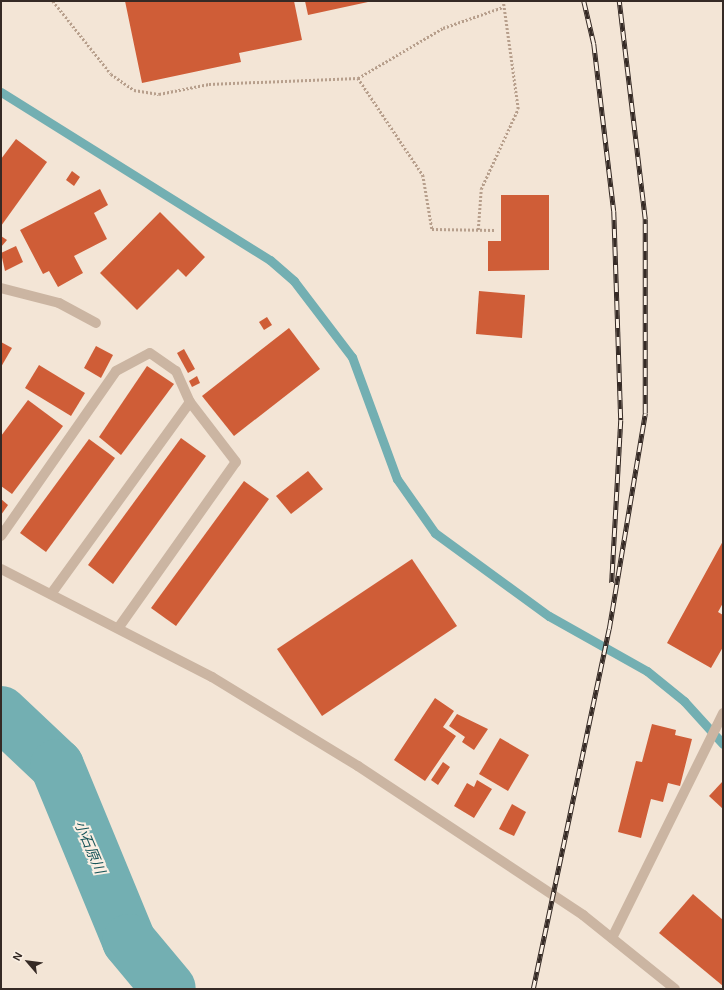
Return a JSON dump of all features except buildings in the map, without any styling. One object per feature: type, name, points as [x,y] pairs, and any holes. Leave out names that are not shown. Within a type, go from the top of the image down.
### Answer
[{"type":"street","points":[[1,288],[59,303],[96,323]]},
{"type":"street","points":[[1,536],[116,371],[150,353],[176,371],[190,402],[236,462],[119,627]]},
{"type":"street","points":[[51,594],[190,402]]},
{"type":"street","points":[[1,569],[119,627],[212,677],[358,766],[612,938],[675,989]]},
{"type":"street","points":[[612,938],[723,713]]},
{"type":"path","points":[[54,1],[110,74],[134,90],[159,94],[209,84],[358,78],[443,28],[503,7]]},
{"type":"path","points":[[478,230],[481,189],[518,109],[503,1]]},
{"type":"path","points":[[358,78],[423,175],[432,229],[495,230]]},
{"type":"waterway","points":[[1,92],[270,260],[294,281],[352,357],[397,479],[435,533],[549,616],[647,671],[684,701],[723,744]]},
{"type":"waterway","name":"小石原川","points":[[1,713],[57,766],[129,941],[169,989]]},
{"type":"railway","points":[[584,1],[594,44],[614,211],[621,420],[612,583]]},
{"type":"railway","points":[[533,989],[609,629],[645,413],[645,219],[619,1]]}]
